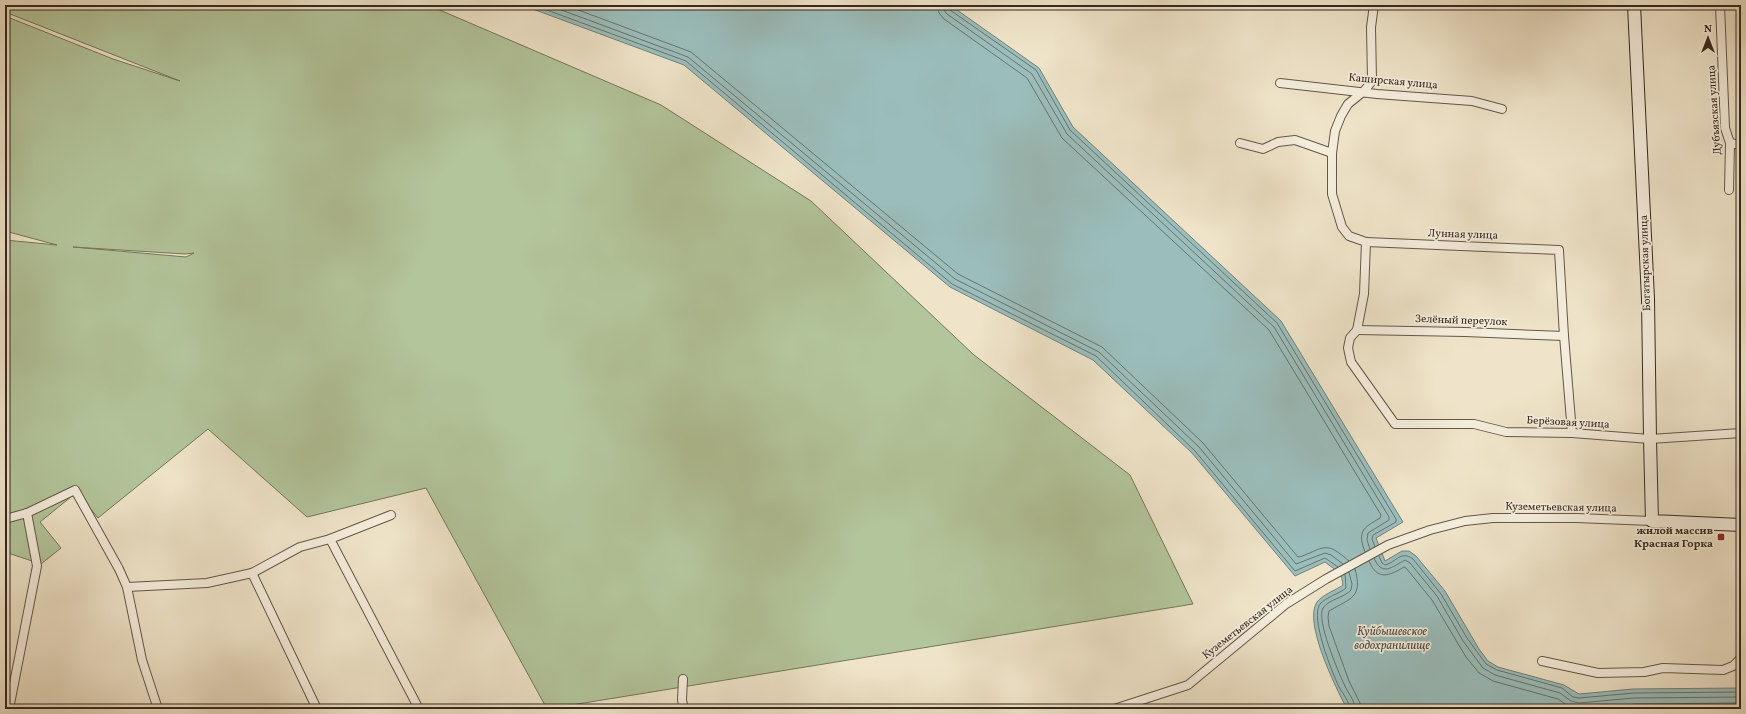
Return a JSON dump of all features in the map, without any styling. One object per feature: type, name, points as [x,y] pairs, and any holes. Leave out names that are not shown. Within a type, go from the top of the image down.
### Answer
[{"type":"main road","name":"Богатырская улица","points":[[1634,5],[1648,299],[1652,521]]},
{"type":"main road","points":[[1652,521],[1741,525]]},
{"type":"street","points":[[1357,330],[1364,294],[1366,242],[1349,236],[1342,227],[1332,194],[1332,153],[1335,131],[1341,116],[1348,104],[1364,91],[1372,81],[1372,27],[1374,5]]},
{"type":"street","name":"Дубъязская улица","points":[[1720,5],[1725,128],[1730,143],[1729,190]]},
{"type":"street","name":"Каширская улица","points":[[1280,83],[1364,91],[1377,94],[1472,101],[1502,108]]},
{"type":"street","points":[[1240,143],[1263,149],[1278,142],[1295,140],[1332,153]]},
{"type":"street","points":[[1730,143],[1741,145]]},
{"type":"street","name":"Лунная улица","points":[[1366,242],[1559,250],[1564,336]]},
{"type":"street","name":"Берёзовая улица","points":[[1357,330],[1350,338],[1348,348],[1351,362],[1395,424],[1474,424],[1506,432],[1572,433],[1650,439],[1741,433]]},
{"type":"street","name":"Зелёный переулок","points":[[1357,330],[1564,336]]},
{"type":"street","points":[[1564,336],[1572,433]]},
{"type":"street","points":[[5,519],[27,513],[75,490],[119,569],[127,587],[142,660],[158,709]]},
{"type":"street","points":[[10,709],[37,566],[27,513]]},
{"type":"street","points":[[127,587],[207,583],[252,573],[300,547],[330,539],[391,515]]},
{"type":"street","name":"Куземетьевская улица","points":[[1114,709],[1188,685],[1286,604],[1326,579],[1388,545],[1430,530],[1465,521],[1493,518],[1576,518],[1652,521]]},
{"type":"street","points":[[330,539],[419,709]]},
{"type":"street","points":[[252,573],[317,709]]},
{"type":"street","points":[[1542,661],[1598,672],[1644,672],[1663,668],[1723,670],[1733,666],[1741,658]]},
{"type":"street","points":[[683,679],[682,700],[684,709]]},
{"type":"green space","points":[[5,5],[428,5],[661,105],[811,201],[974,355],[1130,475],[1193,604],[547,709],[426,488],[307,517],[208,429],[98,518],[77,492],[40,522],[61,548],[41,564],[5,552],[5,240],[57,245],[5,231],[5,16],[113,59],[180,81],[5,12]],"holes":[[[73,247],[185,254],[194,253],[186,257]]]},
{"type":"water","name":"Куйбышевское водохранилище","points":[[522,5],[950,5],[1039,68],[1073,127],[1281,321],[1403,522],[1376,538],[1385,561],[1402,551],[1409,551],[1416,556],[1445,591],[1479,649],[1488,661],[1498,667],[1564,685],[1579,694],[1633,689],[1741,688],[1741,709],[1347,709],[1329,671],[1317,639],[1314,624],[1314,611],[1317,602],[1319,599],[1343,585],[1341,574],[1325,562],[1295,576],[1192,453],[1093,360],[950,287],[684,65]]},
{"type":"place","name":"жилой массив Красная Горка","points":[[1721,537]]}]
